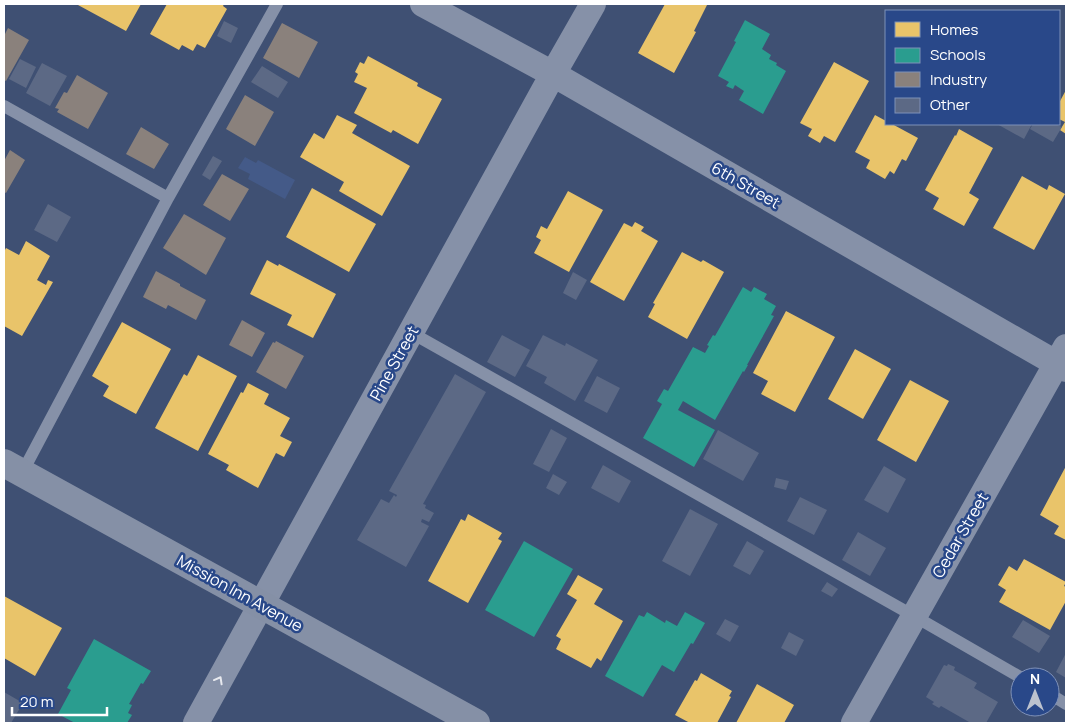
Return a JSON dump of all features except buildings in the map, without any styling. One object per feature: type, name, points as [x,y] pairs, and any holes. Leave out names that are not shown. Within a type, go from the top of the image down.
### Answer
[{"type":"main road","name":"Mission Inn Avenue","points":[[13,468],[476,723]]},
{"type":"street","name":"6th Street","points":[[423,4],[553,74],[1063,360]]},
{"type":"street","name":"Pine Street","points":[[196,723],[410,332],[593,4]]},
{"type":"street","name":"Cedar Street","points":[[854,723],[1063,360]]},
{"type":"lane","points":[[13,468],[277,4]]},
{"type":"lane","points":[[4,106],[168,198]]},
{"type":"lane","points":[[410,332],[1010,671]]},
{"type":"water","points":[[245,157],[256,163],[258,160],[295,180],[285,199],[248,179],[250,174],[238,168]]}]
